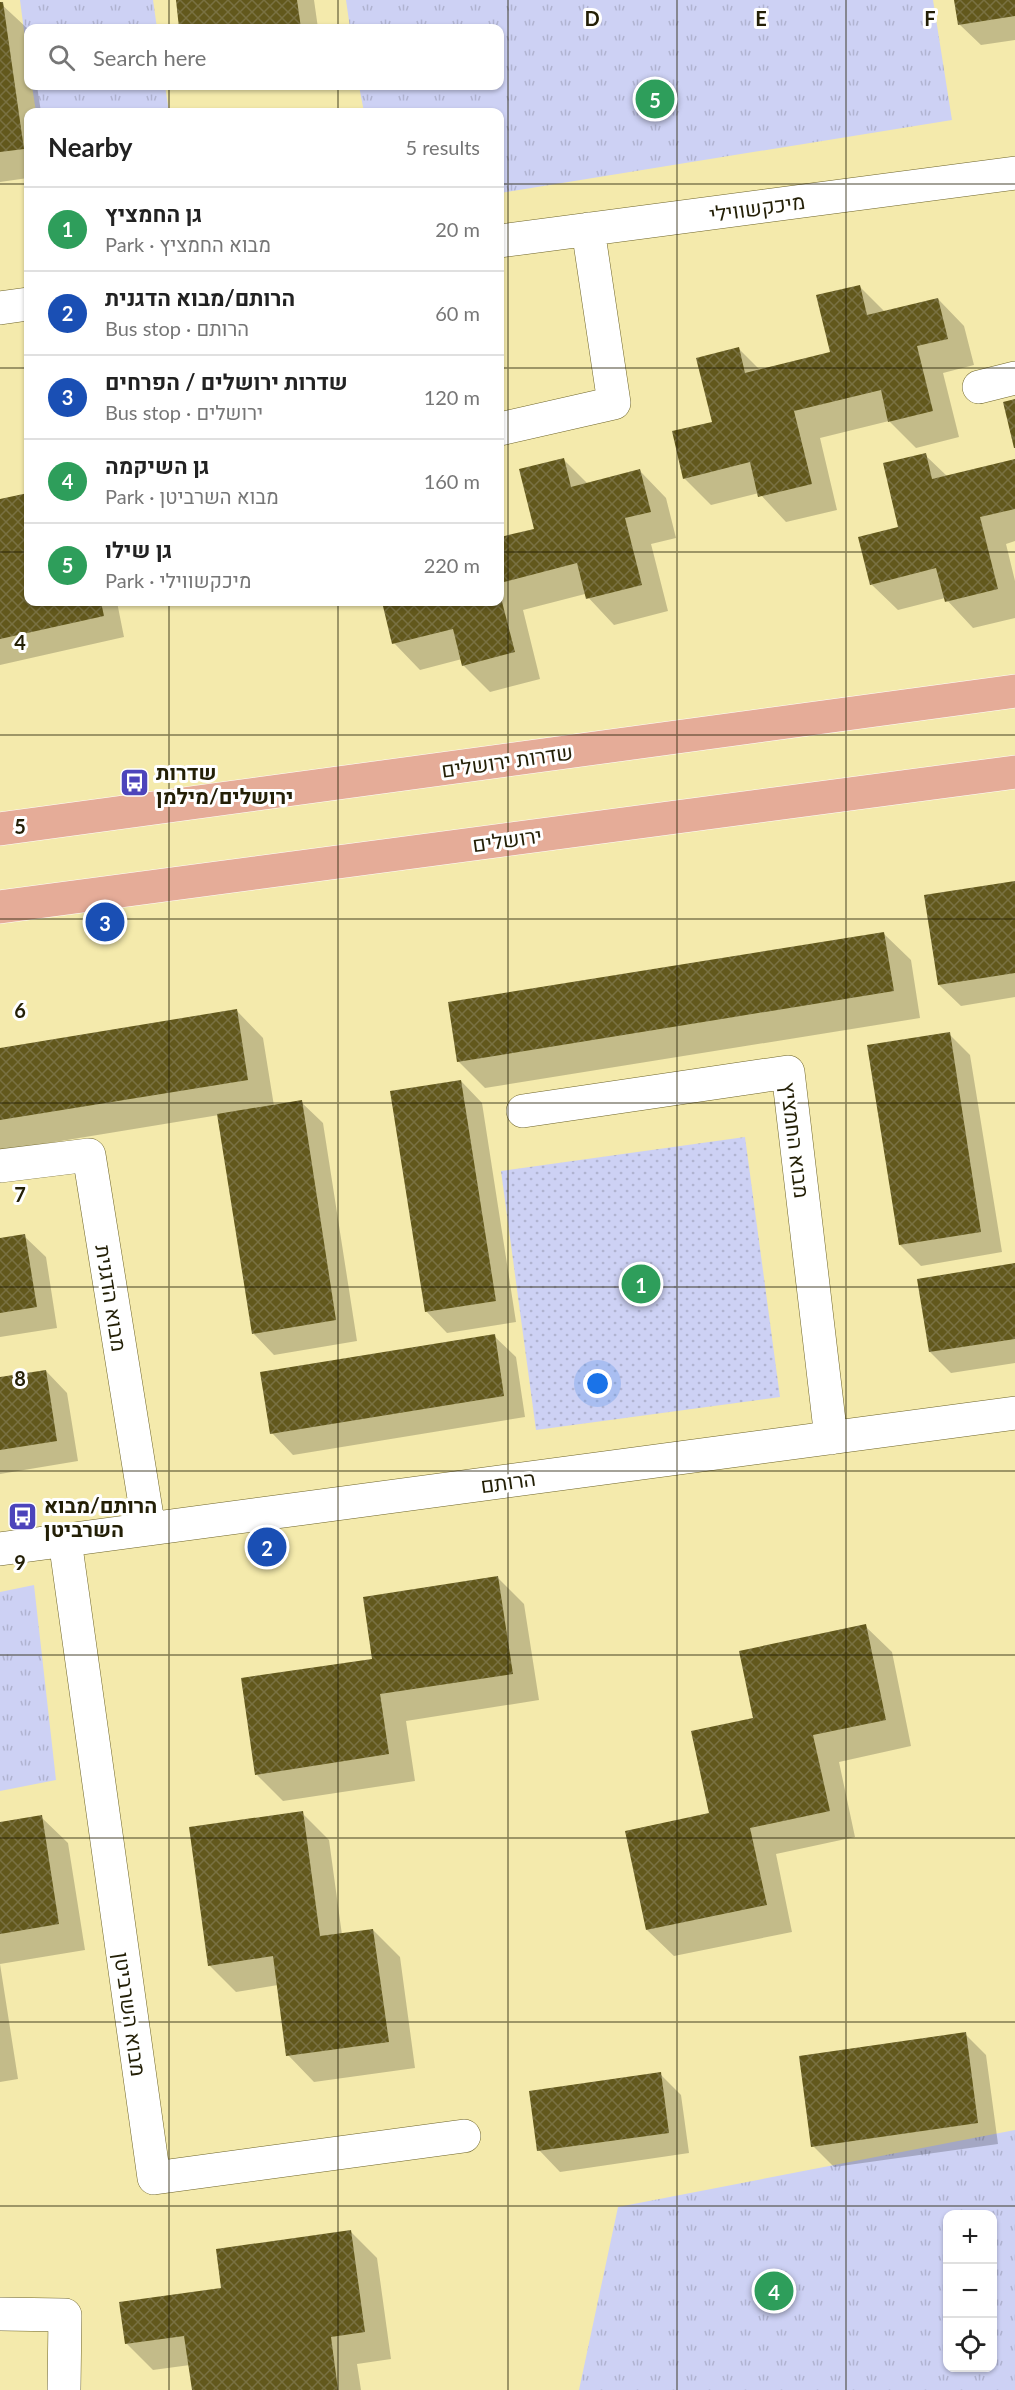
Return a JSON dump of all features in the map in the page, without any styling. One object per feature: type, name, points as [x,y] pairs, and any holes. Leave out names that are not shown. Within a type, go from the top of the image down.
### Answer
[{"type":"main road","name":"שדרות ירושלים","points":[[0,830],[1015,691]]},
{"type":"main road","name":"ירושלים","points":[[0,907],[1015,772]]},
{"type":"street","name":"מיכקשווילי","points":[[504,240],[1015,173]]},
{"type":"street","points":[[504,428],[614,403],[588,230]]},
{"type":"street","points":[[0,308],[24,305]]},
{"type":"street","points":[[979,387],[1015,378]]},
{"type":"street","name":"מבוא החמציץ","points":[[523,1111],[788,1072],[831,1438]]},
{"type":"street","name":"מבוא הדגנית","points":[[0,1166],[89,1155],[149,1529]]},
{"type":"street","name":"הרותם","points":[[0,1549],[1015,1413]]},
{"type":"street","name":"מבוא השרביטן","points":[[65,1540],[154,2178],[464,2136]]},
{"type":"street","points":[[0,2314],[65,2314],[64,2390]]},
{"type":"green space","points":[[20,0],[153,0],[156,24],[24,24],[24,31]]},
{"type":"green space","points":[[346,0],[933,0],[952,120],[504,192],[504,108],[363,108],[360,90],[504,90],[504,24],[349,24]]},
{"type":"green space","points":[[33,90],[166,90],[168,108],[35,108]]},
{"type":"green space","points":[[745,1137],[780,1397],[536,1430],[501,1171]]},
{"type":"green space","points":[[34,1585],[56,1780],[0,1791],[0,1592]]},
{"type":"green space","points":[[1015,2130],[1015,2390],[579,2390],[618,2207]]},
{"type":"building","points":[[176,0],[297,0],[300,24],[179,24]]},
{"type":"building","points":[[954,0],[1015,0],[1015,16],[958,25]]},
{"type":"building","points":[[0,2],[3,2],[24,149],[0,152]]},
{"type":"building","points":[[860,285],[867,315],[938,298],[948,339],[917,346],[933,411],[888,422],[881,390],[794,411],[812,484],[758,497],[750,462],[683,479],[672,431],[712,422],[696,358],[739,347],[745,373],[830,352],[816,295]]},
{"type":"building","points":[[1015,399],[1015,448],[1014,448],[1003,402]]},
{"type":"building","points":[[926,453],[932,479],[1015,459],[1015,509],[980,517],[998,589],[945,602],[936,568],[870,585],[858,537],[898,527],[883,463]]},
{"type":"building","points":[[564,458],[571,487],[640,469],[651,512],[625,518],[642,585],[586,599],[577,563],[504,582],[504,536],[534,529],[519,469]]},
{"type":"building","points":[[24,494],[24,606],[102,606],[104,616],[0,639],[0,499]]},
{"type":"building","points":[[383,606],[503,606],[515,652],[462,666],[453,629],[392,644]]},
{"type":"building","points":[[1015,881],[1015,973],[938,985],[924,895]]},
{"type":"building","points":[[884,932],[894,991],[457,1062],[448,1002]]},
{"type":"building","points":[[237,1009],[248,1080],[0,1120],[0,1048]]},
{"type":"building","points":[[950,1032],[981,1232],[899,1245],[867,1045]]},
{"type":"building","points":[[461,1080],[496,1301],[425,1312],[390,1091]]},
{"type":"building","points":[[302,1100],[336,1320],[252,1334],[217,1114]]},
{"type":"building","points":[[25,1234],[37,1307],[0,1313],[0,1238]]},
{"type":"building","points":[[1015,1263],[1015,1339],[929,1352],[917,1279]]},
{"type":"building","points":[[495,1334],[504,1396],[270,1434],[260,1372]]},
{"type":"building","points":[[46,1370],[57,1441],[0,1450],[0,1377]]},
{"type":"building","points":[[498,1576],[513,1674],[380,1694],[389,1754],[255,1775],[241,1678],[372,1659],[363,1597]]},
{"type":"building","points":[[866,1624],[886,1720],[813,1735],[830,1811],[750,1828],[767,1905],[646,1930],[625,1831],[709,1813],[691,1731],[753,1718],[739,1651]]},
{"type":"building","points":[[303,1811],[320,1936],[373,1929],[389,2042],[286,2056],[273,1956],[208,1966],[189,1827]]},
{"type":"building","points":[[42,1815],[59,1924],[0,1934],[0,1822]]},
{"type":"building","points":[[966,2032],[978,2123],[811,2147],[799,2056]]},
{"type":"building","points":[[661,2072],[669,2133],[537,2151],[529,2091]]},
{"type":"building","points":[[351,2230],[365,2332],[331,2337],[338,2390],[192,2390],[184,2336],[125,2344],[119,2302],[221,2288],[216,2249]]},
{"type":"place","name":"גן שילו","points":[[655,99]]},
{"type":"place","name":"שדרות ירושלים/מילמן","points":[[135,783]]},
{"type":"place","name":"שדרות ירושלים / הפרחים","points":[[105,922]]},
{"type":"place","name":"גן החמציץ","points":[[641,1284]]},
{"type":"place","name":"הרותם/מבוא השרביטן","points":[[23,1516]]},
{"type":"place","name":"הרותם/מבוא הדגנית","points":[[267,1547]]},
{"type":"place","name":"גן השיקמה","points":[[774,2291]]}]
